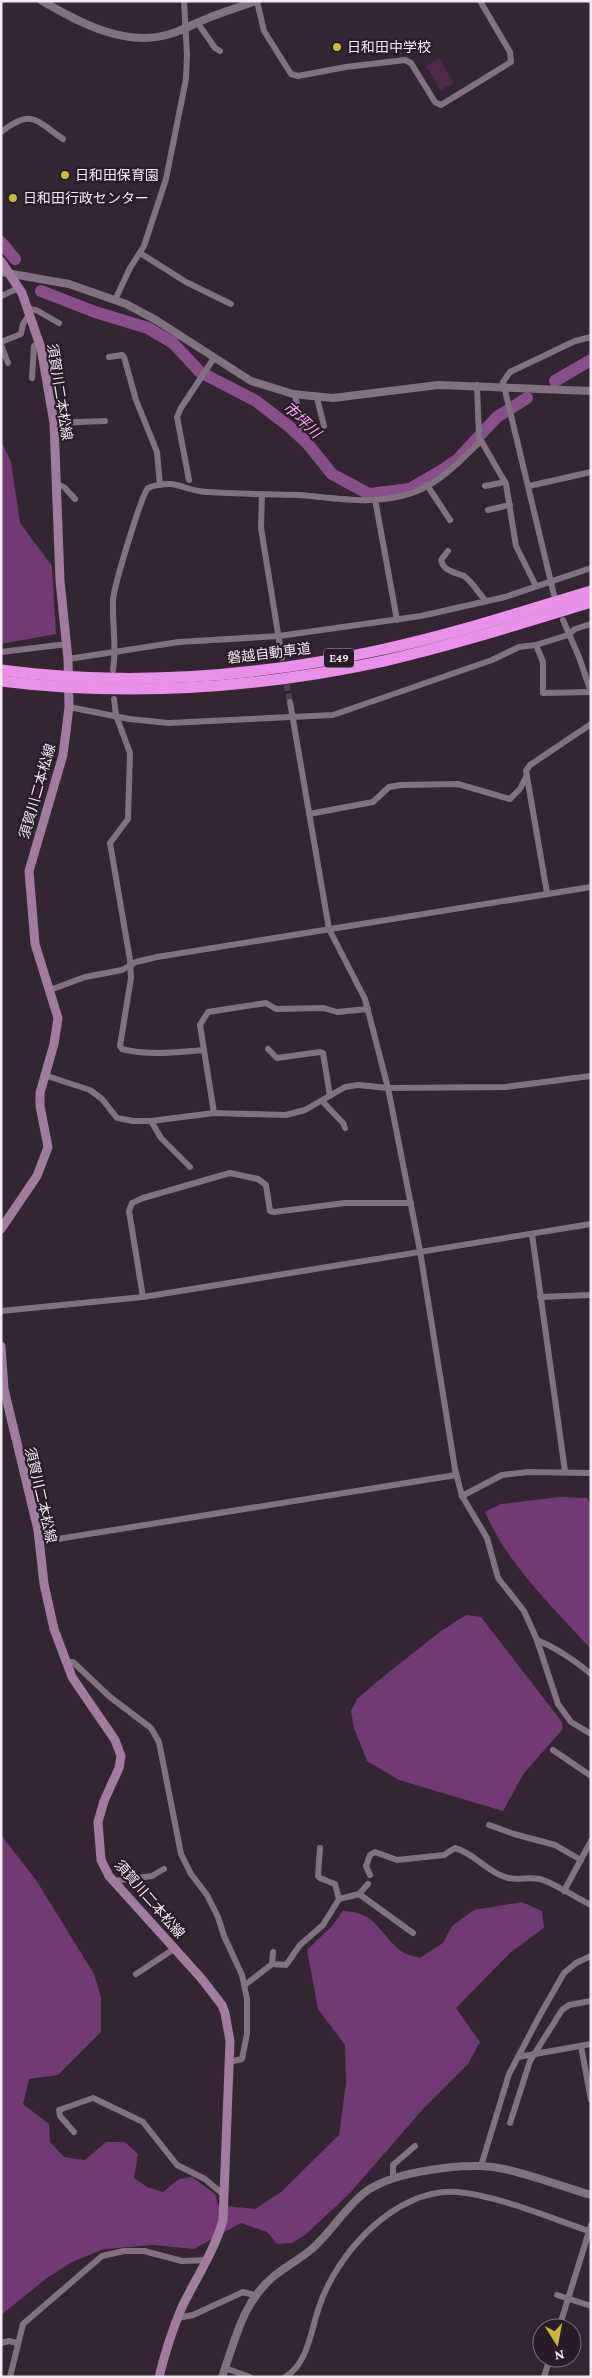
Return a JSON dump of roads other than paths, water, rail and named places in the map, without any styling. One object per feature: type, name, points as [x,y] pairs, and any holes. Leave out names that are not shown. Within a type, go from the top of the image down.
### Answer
[{"type":"highway","name":"磐越自動車道","points":[[80,683],[187,677],[281,668],[325,661],[436,636],[591,591]]},
{"type":"highway","name":"磐越自動車道","points":[[1,670],[80,683],[190,688],[283,679],[328,672],[439,647],[591,602]]},
{"type":"highway","name":"磐越自動車道","points":[[1,682],[59,681]]},
{"type":"main road","name":"須賀川二本松線","points":[[1,261],[6,273],[19,288],[38,341],[54,423],[60,581],[68,659],[69,707],[63,755],[29,871],[34,936],[57,1010],[58,1024],[44,1075],[40,1106],[48,1140],[47,1153],[37,1176],[1,1229]]},
{"type":"main road","name":"須賀川二本松線","points":[[1,1346],[4,1389],[38,1530],[48,1605],[66,1662],[76,1684],[116,1740],[120,1756],[120,1768],[104,1801],[98,1822],[102,1863],[113,1881],[222,2005],[228,2025],[229,2062],[224,2220],[208,2260],[170,2335],[158,2377]]},
{"type":"street","points":[[42,1],[104,32],[129,38],[149,38],[172,34],[197,22],[256,1],[264,30],[286,68],[293,75],[405,60],[411,63],[435,102],[441,104],[512,62],[510,52],[480,1]]},
{"type":"street","points":[[115,300],[140,253],[159,204],[184,97],[187,55],[184,1]]},
{"type":"street","points":[[197,22],[215,48],[220,51]]},
{"type":"street","points":[[1,132],[18,119],[30,118],[38,121],[63,139]]},
{"type":"street","points":[[140,253],[186,282],[231,304]]},
{"type":"street","points":[[6,273],[69,284],[115,300],[156,320],[251,381],[295,395],[317,398],[346,397],[438,385],[478,385],[505,388],[591,391]]},
{"type":"street","points":[[1,296],[19,288]]},
{"type":"street","points":[[8,363],[1,344],[20,334],[28,312],[36,310],[59,323]]},
{"type":"street","points":[[554,594],[503,382],[510,372],[575,341],[591,337]]},
{"type":"street","points":[[32,378],[34,346],[38,341]]},
{"type":"street","points":[[109,357],[122,355],[124,357],[136,400],[156,452],[160,485]]},
{"type":"street","points":[[189,480],[177,417],[180,408],[214,358]]},
{"type":"street","points":[[478,385],[478,432],[481,441],[505,482],[516,546],[536,586]]},
{"type":"street","points":[[295,395],[302,428]]},
{"type":"street","points":[[317,398],[324,426]]},
{"type":"street","points":[[54,423],[105,421]]},
{"type":"street","points":[[113,670],[116,652],[113,599],[148,488],[172,483],[207,492],[359,501],[375,499],[413,493],[458,464],[481,441]]},
{"type":"street","points":[[529,486],[591,472]]},
{"type":"street","points":[[485,486],[505,482]]},
{"type":"street","points":[[56,483],[65,488],[75,499]]},
{"type":"street","points":[[427,485],[450,520]]},
{"type":"street","points":[[262,494],[261,528],[282,658]]},
{"type":"street","points":[[375,499],[397,620]]},
{"type":"street","points":[[488,510],[510,505]]},
{"type":"street","points":[[448,551],[441,560],[442,565],[452,572],[465,576],[486,601]]},
{"type":"street","points":[[68,659],[179,642],[279,636],[397,620],[486,601],[591,568]]},
{"type":"street","points":[[536,645],[542,662],[544,693],[591,692],[579,657],[563,620]]},
{"type":"street","points":[[69,707],[116,715],[128,719],[169,723],[333,715],[492,660],[518,647],[536,645],[568,635],[575,629],[591,624]]},
{"type":"street","points":[[1,652],[66,644]]},
{"type":"street","points":[[114,699],[116,715],[130,753],[128,819],[110,843],[132,978],[119,1042],[122,1049],[157,1052],[204,1050]]},
{"type":"street","points":[[290,702],[329,930],[358,984],[368,1009],[388,1088],[420,1251],[456,1473],[462,1496],[487,1538],[498,1578],[524,1611],[537,1640],[558,1704],[572,1722],[591,1734]]},
{"type":"street","points":[[309,814],[373,802],[390,788],[401,785],[458,784],[510,799],[520,789],[530,765],[591,724]]},
{"type":"street","points":[[527,775],[547,893]]},
{"type":"street","points":[[50,990],[85,977],[122,970],[136,962],[157,958],[591,887]]},
{"type":"street","points":[[214,1113],[200,1025],[208,1012],[266,1004],[276,1009],[324,1008],[337,1012],[368,1009]]},
{"type":"street","points":[[268,1049],[277,1058],[323,1053],[330,1096]]},
{"type":"street","points":[[44,1075],[90,1090],[102,1099],[114,1116],[122,1120],[151,1121],[214,1113],[286,1115],[305,1110],[323,1102],[349,1085],[388,1088],[504,1086],[591,1076]]},
{"type":"street","points":[[323,1102],[345,1128]]},
{"type":"street","points":[[151,1121],[161,1138],[190,1167]]},
{"type":"street","points":[[144,1297],[130,1211],[132,1203],[143,1198],[230,1173],[258,1179],[266,1185],[270,1211],[274,1212],[345,1202],[411,1204]]},
{"type":"street","points":[[1,1311],[144,1297],[591,1224]]},
{"type":"street","points":[[532,1234],[565,1471]]},
{"type":"street","points":[[540,1297],[591,1295]]},
{"type":"street","points":[[462,1496],[502,1475],[565,1471],[591,1473]]},
{"type":"street","points":[[39,1542],[241,1508],[416,1482],[456,1475],[456,1473]]},
{"type":"street","points":[[537,1640],[562,1653],[591,1674]]},
{"type":"street","points":[[66,1662],[73,1662],[110,1697],[151,1728],[158,1742],[181,1854],[191,1874],[207,1895],[218,1917],[245,1986],[247,2034],[242,2059],[229,2062]]},
{"type":"street","points":[[553,1750],[567,1757],[580,1770],[591,1776]]},
{"type":"street","points":[[489,1825],[555,1845],[581,1860]]},
{"type":"street","points":[[564,1891],[591,1842]]},
{"type":"street","points":[[320,1848],[318,1876],[335,1884],[339,1899]]},
{"type":"street","points":[[370,1875],[366,1866],[370,1855],[375,1852],[397,1860],[444,1855],[455,1848],[465,1852],[495,1873],[506,1878],[543,1880],[591,1905]]},
{"type":"street","points":[[113,1881],[152,1876],[164,1869]]},
{"type":"street","points":[[245,1986],[272,1964],[286,1965],[300,1945],[323,1925],[339,1899],[359,1894],[368,1884]]},
{"type":"street","points":[[359,1894],[413,1933]]},
{"type":"street","points":[[136,1974],[174,1949]]},
{"type":"street","points":[[272,1964],[273,1952]]},
{"type":"street","points":[[481,2166],[501,2097],[518,2057],[564,1972],[576,1963],[591,1956]]},
{"type":"street","points":[[510,2123],[530,2061],[562,2010],[569,2005],[591,2001]]},
{"type":"street","points":[[518,2057],[591,2044]]},
{"type":"street","points":[[581,2046],[591,2100]]},
{"type":"street","points":[[74,2132],[60,2116],[59,2110],[93,2098],[143,2122],[178,2165],[205,2179],[225,2196]]},
{"type":"street","points":[[393,2178],[393,2165],[416,2146]]},
{"type":"street","points":[[222,2377],[237,2330],[254,2295],[273,2277],[313,2248],[366,2191],[393,2178],[437,2170],[481,2166],[501,2169],[591,2195]]},
{"type":"street","points":[[285,2377],[296,2369],[302,2360],[322,2298],[336,2270],[350,2251],[366,2233],[406,2204],[430,2195],[444,2193],[474,2195],[590,2228],[562,2318]]},
{"type":"street","points":[[13,2376],[20,2329],[26,2321],[102,2256],[124,2251],[144,2252],[182,2261],[208,2260]]},
{"type":"street","points":[[178,2318],[192,2315],[243,2292],[254,2295]]},
{"type":"street","points":[[557,2295],[591,2306]]},
{"type":"street","points":[[1,2344],[9,2341],[17,2343]]},
{"type":"street","points":[[225,2368],[250,2377]]},
{"type":"waterway","name":"市坪川","points":[[1,242],[15,259]]},
{"type":"waterway","name":"市坪川","points":[[41,291],[95,312],[148,328],[173,343],[200,372],[256,401],[291,428],[307,443],[332,474],[369,494],[410,489],[444,469],[457,460],[497,417],[527,398]]},
{"type":"waterway","name":"市坪川","points":[[555,381],[591,360]]},
{"type":"tunnel","points":[[285,676],[290,702]]},
{"type":"place","name":"日和田中学校","points":[[337,47]]},
{"type":"place","name":"日和田保育園","points":[[65,175]]},
{"type":"place","name":"日和田行政センター","points":[[13,198]]}]
